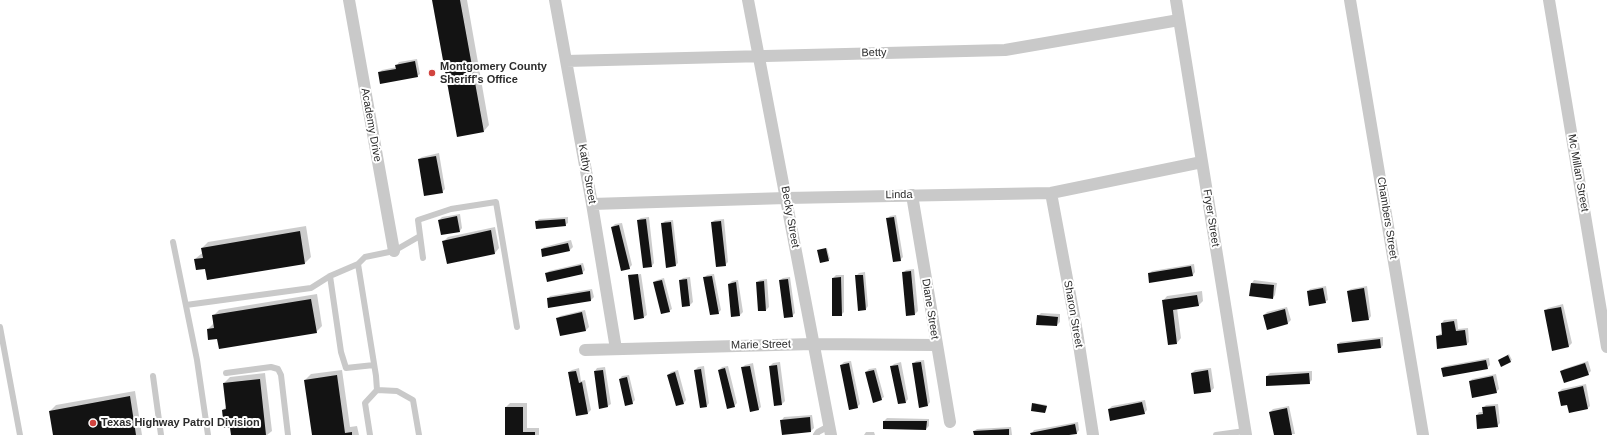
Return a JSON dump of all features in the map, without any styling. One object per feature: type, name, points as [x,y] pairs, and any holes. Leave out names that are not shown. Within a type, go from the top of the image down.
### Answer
[{"type":"street","name":"Academy Drive","points":[[349,0],[394,251]]},
{"type":"street","name":"Kathy Street","points":[[555,0],[592,204],[616,349]]},
{"type":"street","name":"Becky Street","points":[[748,0],[830,430]]},
{"type":"street","name":"Fryer Street","points":[[1176,0],[1246,433]]},
{"type":"street","name":"Chambers Street","points":[[1350,0],[1423,435]]},
{"type":"street","name":"Mc Millan Street","points":[[1549,0],[1607,346]]},
{"type":"street","name":"Betty","points":[[566,62],[759,55],[1005,50],[1179,20]]},
{"type":"street","name":"Linda","points":[[592,204],[786,198],[1051,193],[1202,162]]},
{"type":"street","name":"Sharon Street","points":[[1051,193],[1077,332],[1093,435]]},
{"type":"street","name":"Diane Street","points":[[912,195],[950,422]]},
{"type":"street","name":"Marie Street","points":[[585,350],[813,344],[936,345]]},
{"type":"lane","points":[[423,258],[418,220],[451,209],[496,202],[517,327]]},
{"type":"lane","points":[[186,305],[311,288],[330,276],[358,264],[365,257],[394,251],[420,236]]},
{"type":"lane","points":[[173,242],[197,360],[208,435]]},
{"type":"lane","points":[[358,264],[377,390],[365,403],[370,435]]},
{"type":"lane","points":[[330,276],[340,352],[346,368],[374,365]]},
{"type":"lane","points":[[0,327],[20,435]]},
{"type":"lane","points":[[226,373],[271,366],[278,369],[281,375],[288,435]]},
{"type":"lane","points":[[153,376],[161,435]]},
{"type":"lane","points":[[377,390],[397,391],[413,400],[419,435]]},
{"type":"lane","points":[[816,435],[818,432],[830,430]]},
{"type":"lane","points":[[1216,435],[1246,433]]},
{"type":"building","points":[[432,0],[460,0],[484,132],[457,137]]},
{"type":"building","points":[[415,61],[418,77],[380,84],[378,72],[396,69],[395,65]]},
{"type":"building","points":[[436,156],[443,193],[424,196],[418,159]]},
{"type":"building","points":[[457,216],[460,232],[441,235],[438,220]]},
{"type":"building","points":[[894,217],[901,261],[893,262],[886,218]]},
{"type":"building","points":[[565,219],[566,226],[536,229],[535,221]]},
{"type":"building","points":[[646,219],[652,267],[643,268],[637,220]]},
{"type":"building","points":[[721,221],[726,266],[716,267],[711,222]]},
{"type":"building","points":[[671,222],[676,266],[666,268],[661,223]]},
{"type":"building","points":[[619,225],[630,269],[621,271],[611,227]]},
{"type":"building","points":[[491,230],[495,254],[447,264],[442,241]]},
{"type":"building","points":[[300,231],[305,264],[207,280],[205,269],[196,270],[194,259],[203,258],[201,248]]},
{"type":"building","points":[[568,243],[570,251],[542,257],[541,249]]},
{"type":"building","points":[[826,248],[829,261],[820,263],[817,250]]},
{"type":"building","points":[[581,265],[583,274],[547,282],[545,273]]},
{"type":"building","points":[[1191,266],[1193,276],[1149,283],[1148,273]]},
{"type":"building","points":[[911,271],[915,315],[906,316],[902,272]]},
{"type":"building","points":[[638,274],[644,318],[634,320],[628,275]]},
{"type":"building","points":[[855,275],[863,275],[866,310],[858,311]]},
{"type":"building","points":[[712,276],[719,314],[710,315],[703,277]]},
{"type":"building","points":[[841,277],[842,316],[832,316],[832,278]]},
{"type":"building","points":[[687,279],[690,306],[682,307],[679,280]]},
{"type":"building","points":[[788,279],[793,317],[784,318],[779,280]]},
{"type":"building","points":[[662,280],[670,312],[661,314],[653,282]]},
{"type":"building","points":[[764,281],[766,311],[758,311],[756,282]]},
{"type":"building","points":[[736,282],[740,316],[731,317],[728,284]]},
{"type":"building","points":[[1251,283],[1274,285],[1273,299],[1249,296]]},
{"type":"building","points":[[1323,288],[1326,303],[1309,306],[1307,291]]},
{"type":"building","points":[[1364,288],[1369,320],[1352,322],[1347,291]]},
{"type":"building","points":[[590,291],[591,301],[548,308],[547,298]]},
{"type":"building","points":[[1197,295],[1199,306],[1173,310],[1177,344],[1168,345],[1162,300]]},
{"type":"building","points":[[311,299],[317,333],[219,349],[217,339],[208,340],[207,329],[214,328],[212,315]]},
{"type":"building","points":[[1561,307],[1569,347],[1552,351],[1544,310]]},
{"type":"building","points":[[1285,309],[1288,324],[1267,330],[1263,315]]},
{"type":"building","points":[[582,312],[586,331],[560,336],[556,318]]},
{"type":"building","points":[[1037,315],[1058,317],[1057,326],[1036,325]]},
{"type":"building","points":[[1454,321],[1456,331],[1465,330],[1467,345],[1437,349],[1436,336],[1442,335],[1441,323]]},
{"type":"building","points":[[1380,339],[1381,348],[1338,353],[1337,344]]},
{"type":"building","points":[[1508,355],[1511,362],[1501,367],[1498,360]]},
{"type":"building","points":[[1486,360],[1488,369],[1443,377],[1441,368]]},
{"type":"building","points":[[921,362],[928,406],[919,408],[912,363]]},
{"type":"building","points":[[849,363],[858,408],[849,410],[840,365]]},
{"type":"building","points":[[1585,363],[1589,375],[1564,383],[1560,371]]},
{"type":"building","points":[[777,365],[782,405],[774,406],[769,366]]},
{"type":"building","points":[[898,365],[906,403],[898,404],[890,366]]},
{"type":"building","points":[[750,366],[759,410],[750,412],[741,367]]},
{"type":"building","points":[[725,368],[735,407],[727,409],[718,370]]},
{"type":"building","points":[[701,369],[707,407],[700,408],[694,370]]},
{"type":"building","points":[[603,370],[608,407],[599,409],[594,371]]},
{"type":"building","points":[[874,370],[882,400],[873,403],[865,372]]},
{"type":"building","points":[[1208,370],[1211,392],[1194,394],[1191,373]]},
{"type":"building","points":[[576,371],[579,383],[582,382],[588,414],[576,416],[568,372]]},
{"type":"building","points":[[675,372],[684,404],[676,406],[667,375]]},
{"type":"building","points":[[1309,373],[1310,384],[1266,386],[1266,376]]},
{"type":"building","points":[[337,375],[345,433],[352,432],[352,435],[312,435],[304,380]]},
{"type":"building","points":[[1493,376],[1497,393],[1472,398],[1469,381]]},
{"type":"building","points":[[627,377],[633,404],[625,406],[619,379]]},
{"type":"building","points":[[260,379],[266,435],[231,435],[230,428],[224,428],[222,410],[226,409],[223,383]]},
{"type":"building","points":[[1583,386],[1588,409],[1569,413],[1567,405],[1561,406],[1558,392]]},
{"type":"building","name":"Texas Highway Patrol Division","points":[[130,396],[136,435],[53,435],[49,411]]},
{"type":"building","points":[[1142,402],[1145,414],[1110,421],[1108,409]]},
{"type":"building","points":[[1032,403],[1047,406],[1045,413],[1031,411]]},
{"type":"building","points":[[1495,406],[1498,427],[1477,429],[1476,415],[1483,414],[1482,407]]},
{"type":"building","points":[[505,407],[523,407],[523,432],[535,432],[535,435],[505,435]]},
{"type":"building","points":[[1287,408],[1292,435],[1274,435],[1269,412]]},
{"type":"building","points":[[810,417],[811,432],[782,435],[780,420]]},
{"type":"building","points":[[883,421],[927,421],[926,430],[883,429]]},
{"type":"building","points":[[1075,424],[1077,434],[1031,435],[1030,433]]},
{"type":"building","points":[[1009,429],[1009,435],[974,435],[973,431]]},
{"type":"place","name":"Montgomery County Sheriff's Office","points":[[432,73]]},
{"type":"place","name":"Texas Highway Patrol Division","points":[[93,423]]}]
